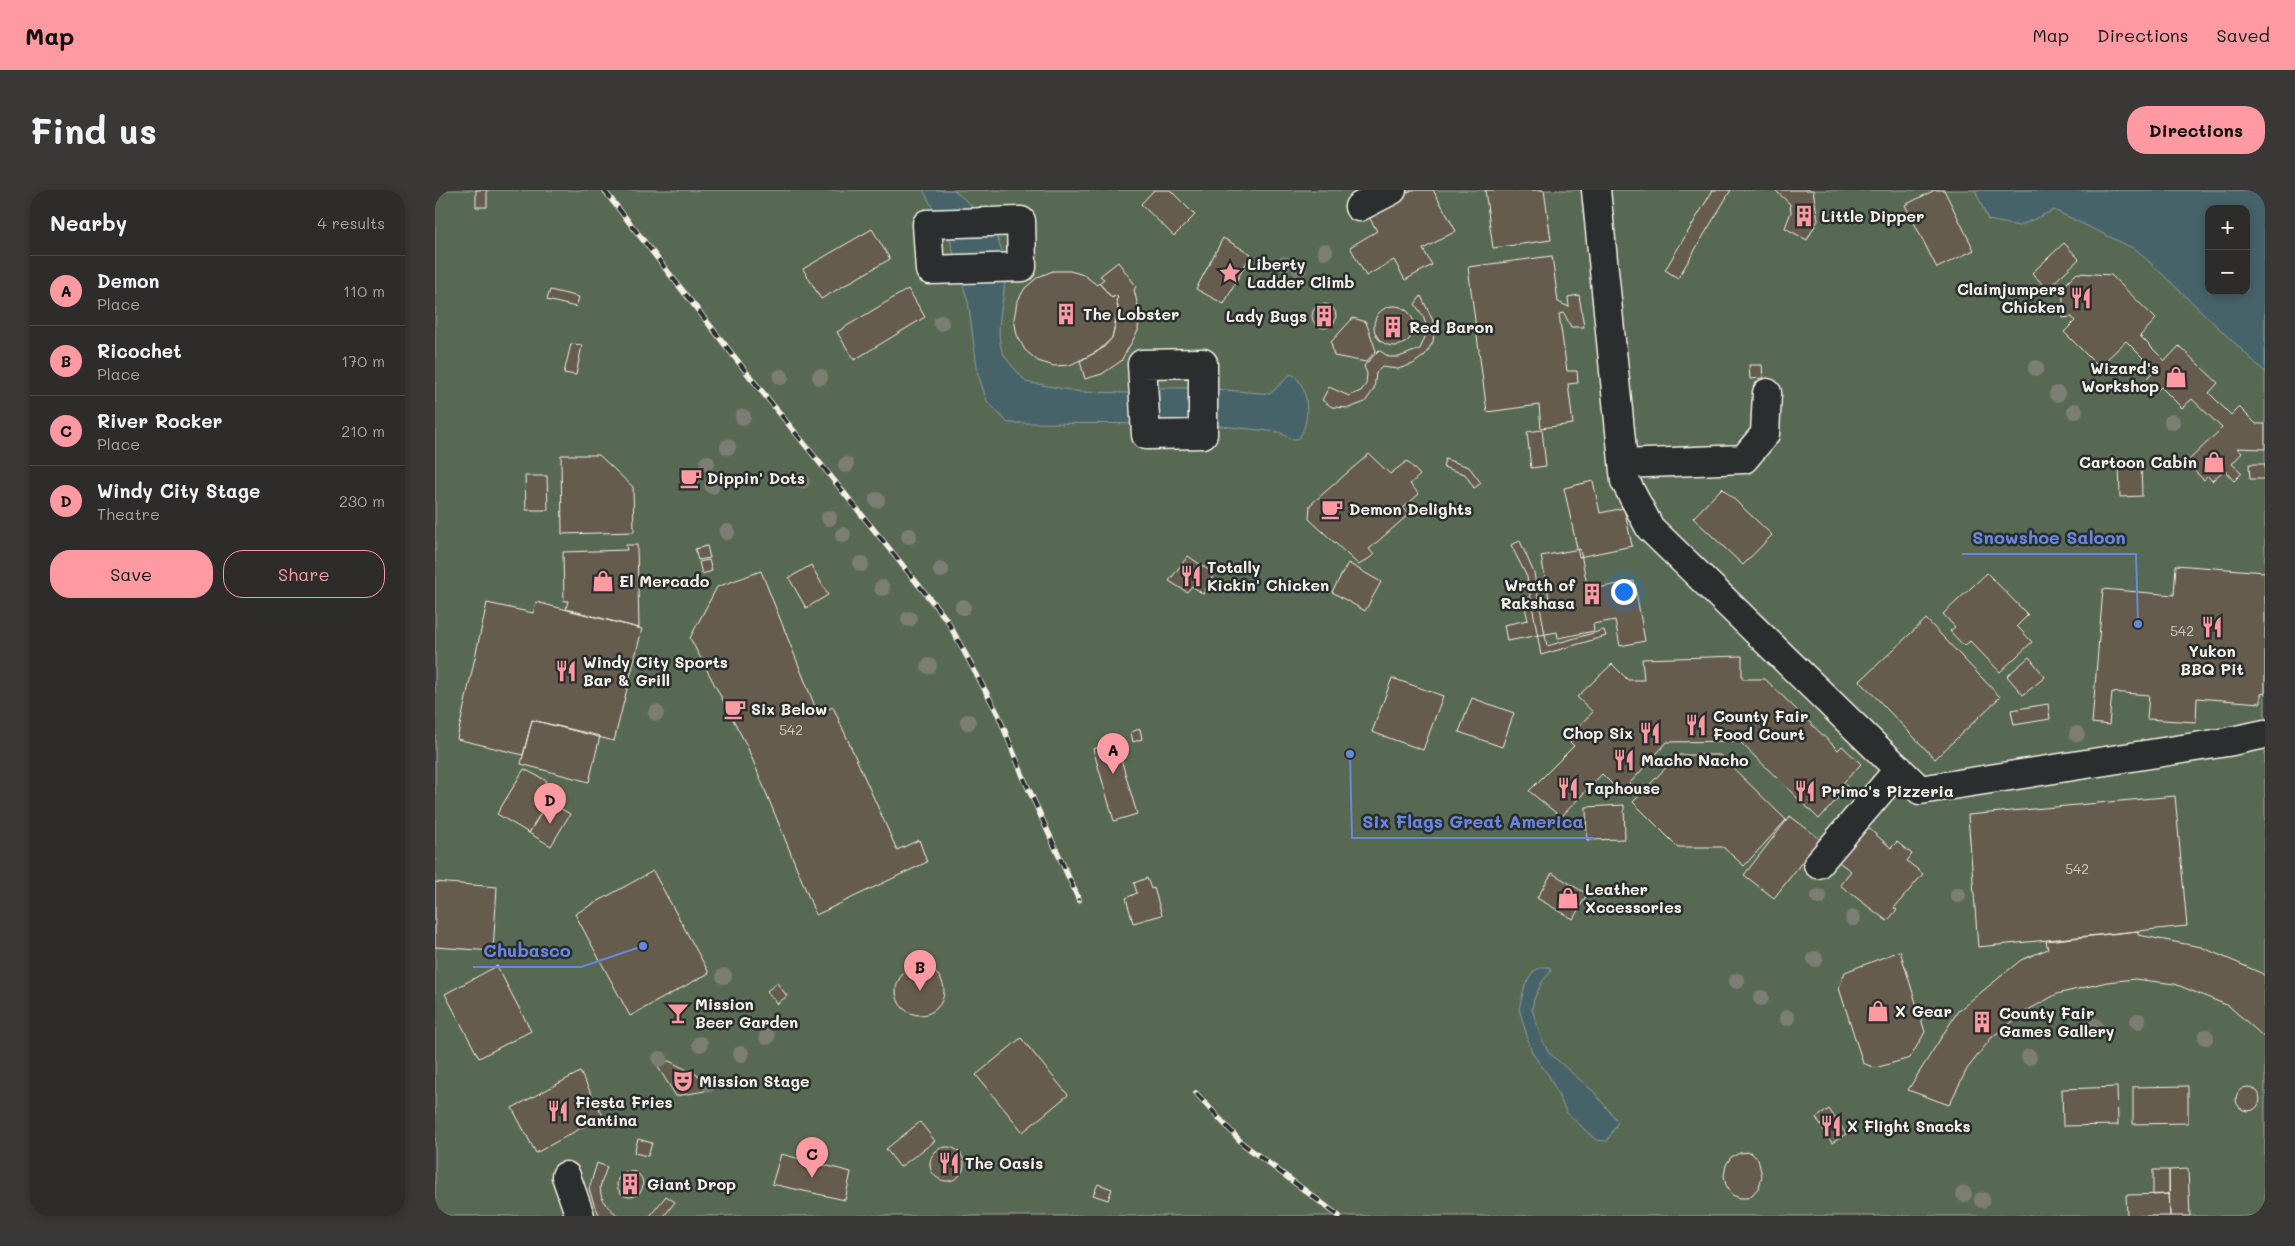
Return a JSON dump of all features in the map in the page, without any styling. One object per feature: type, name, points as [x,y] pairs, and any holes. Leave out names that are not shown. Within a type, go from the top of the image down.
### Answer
[{"type":"lane","points":[[1359,207],[1392,190]]},
{"type":"lane","points":[[1596,190],[1625,481],[1650,528],[1920,790],[2227,742],[2265,734]]},
{"type":"lane","points":[[1623,464],[1744,459],[1765,434],[1767,393]]},
{"type":"lane","points":[[1817,864],[1899,769]]},
{"type":"lane","points":[[566,1176],[580,1216]]},
{"type":"green space","points":[[435,190],[2265,190],[2265,1216],[435,1216]]},
{"type":"water","points":[[923,190],[954,190],[982,217],[992,229],[999,242],[1005,271],[999,327],[1000,345],[1006,359],[1026,382],[1081,392],[1128,393],[1144,388],[1203,388],[1270,394],[1291,374],[1302,386],[1305,395],[1307,415],[1302,433],[1298,439],[1291,439],[1279,432],[1202,424],[1008,423],[987,401],[978,374],[968,302],[949,237]]},
{"type":"water","points":[[1975,190],[2265,190],[2265,372],[2137,250],[2054,210],[2019,226],[1988,220]]},
{"type":"water","points":[[1542,967],[1549,967],[1551,971],[1542,982],[1534,999],[1532,1009],[1541,1038],[1549,1053],[1594,1092],[1618,1122],[1607,1141],[1596,1140],[1567,1113],[1549,1076],[1532,1053],[1519,1009],[1525,985],[1534,971]]},
{"type":"building","points":[[476,190],[487,190],[487,207],[476,207]]},
{"type":"building","points":[[1154,190],[1170,190],[1195,215],[1174,236],[1141,204]]},
{"type":"building","points":[[1412,190],[1433,190],[1456,231],[1423,249],[1432,265],[1405,280],[1394,260],[1366,276],[1350,247],[1377,231],[1368,215]]},
{"type":"building","points":[[1485,190],[1544,190],[1551,240],[1493,248]]},
{"type":"building","points":[[1713,190],[1731,190],[1678,278],[1665,270]]},
{"type":"building","name":"Little Dipper","points":[[1775,190],[1813,190],[1818,220],[1807,240],[1785,228],[1791,212],[1790,204]]},
{"type":"building","points":[[1935,190],[1944,190],[1974,250],[1937,268],[1905,205]]},
{"type":"building","points":[[872,229],[890,259],[821,299],[803,269]]},
{"type":"building","points":[[1223,238],[1251,254],[1224,304],[1196,289]]},
{"type":"building","points":[[2064,243],[2079,259],[2047,289],[2032,273]]},
{"type":"building","points":[[1552,256],[1558,302],[1569,307],[1568,297],[1579,295],[1584,327],[1571,327],[1564,313],[1559,314],[1567,371],[1577,371],[1578,383],[1568,384],[1573,424],[1541,428],[1539,405],[1487,412],[1468,267]]},
{"type":"building","points":[[1118,262],[1136,286],[1134,290],[1139,310],[1138,331],[1121,361],[1102,374],[1085,379],[1080,361],[1103,348],[1112,338],[1118,308],[1116,300],[1118,298],[1116,295],[1112,298],[1099,283],[1104,279],[1100,276]]},
{"type":"building","name":"The Lobster","points":[[1053,271],[1070,271],[1084,275],[1097,285],[1099,283],[1112,298],[1116,295],[1118,298],[1116,300],[1118,308],[1112,338],[1097,352],[1070,365],[1054,366],[1038,361],[1025,350],[1017,335],[1014,319],[1017,302],[1025,288],[1038,277]]},
{"type":"building","points":[[2077,273],[2111,275],[2156,319],[2140,336],[2165,361],[2179,346],[2218,383],[2209,393],[2231,415],[2239,407],[2256,424],[2265,424],[2265,449],[2237,448],[2242,453],[2232,464],[2242,473],[2234,481],[2224,470],[2212,481],[2208,476],[2204,480],[2186,463],[2222,428],[2192,399],[2182,408],[2161,387],[2156,392],[2144,381],[2155,370],[2126,341],[2099,367],[2064,332],[2075,321],[2072,317],[2063,318],[2063,287]]},
{"type":"building","points":[[908,289],[925,317],[854,360],[837,332]]},
{"type":"building","points":[[550,290],[579,297],[576,307],[547,300]]},
{"type":"building","points":[[1421,296],[1435,325],[1433,342],[1425,355],[1413,364],[1398,369],[1382,367],[1376,373],[1374,389],[1365,402],[1349,408],[1332,407],[1322,400],[1329,387],[1349,396],[1361,391],[1366,384],[1367,374],[1364,366],[1379,350],[1389,357],[1399,357],[1420,349],[1425,337],[1426,325],[1423,316],[1415,304]]},
{"type":"building","name":"Lady Bugs","points":[[1324,304],[1329,305],[1335,311],[1335,321],[1329,327],[1324,328],[1319,327],[1313,321],[1312,316],[1313,311],[1319,305]]},
{"type":"building","name":"Red Baron","points":[[1398,306],[1405,309],[1411,315],[1414,326],[1413,334],[1405,343],[1398,346],[1390,346],[1383,343],[1375,334],[1374,322],[1377,315],[1386,307]]},
{"type":"building","points":[[1353,318],[1366,322],[1376,351],[1366,362],[1334,356],[1331,342]]},
{"type":"building","points":[[571,344],[582,345],[576,375],[564,373]]},
{"type":"building","points":[[1749,365],[1762,365],[1763,378],[1750,379]]},
{"type":"building","points":[[1542,430],[1546,466],[1531,468],[1527,432]]},
{"type":"building","points":[[1369,454],[1390,474],[1407,461],[1420,475],[1410,484],[1419,494],[1403,508],[1408,515],[1369,549],[1374,555],[1359,565],[1309,519],[1310,505]]},
{"type":"building","points":[[561,455],[599,455],[633,487],[634,532],[562,534]]},
{"type":"building","points":[[1445,459],[1469,467],[1481,483],[1474,488],[1465,474],[1443,467]]},
{"type":"building","points":[[2119,463],[2141,463],[2142,496],[2120,497]]},
{"type":"building","points":[[2249,464],[2265,464],[2265,479],[2250,479]]},
{"type":"building","name":"Dippin' Dots","points":[[697,471],[697,485],[685,486],[684,472]]},
{"type":"building","points":[[525,476],[547,476],[548,510],[526,510]]},
{"type":"building","points":[[1593,481],[1600,513],[1624,508],[1632,546],[1579,557],[1564,488]]},
{"type":"building","points":[[1722,488],[1772,535],[1743,565],[1693,518]]},
{"type":"building","points":[[1520,541],[1534,573],[1547,646],[1604,630],[1606,636],[1541,655],[1527,577],[1511,545]]},
{"type":"building","points":[[626,545],[637,545],[639,628],[566,609],[568,601],[564,601],[563,552],[627,550]]},
{"type":"building","points":[[707,546],[710,558],[698,560],[695,549]]},
{"type":"building","name":"Wrath of Rakshasa","points":[[1580,549],[1588,590],[1634,581],[1645,641],[1620,646],[1615,620],[1593,624],[1594,631],[1558,638],[1557,632],[1507,641],[1504,625],[1528,620],[1524,603],[1549,598],[1541,556]]},
{"type":"building","points":[[1188,556],[1214,574],[1203,594],[1192,586],[1187,592],[1169,581]]},
{"type":"building","points":[[709,560],[712,571],[702,574],[699,562]]},
{"type":"building","points":[[1348,563],[1381,582],[1365,611],[1332,592]]},
{"type":"building","points":[[811,565],[828,595],[806,608],[789,578]]},
{"type":"building","points":[[2176,565],[2265,572],[2265,693],[2261,694],[2261,703],[2197,698],[2196,722],[2147,719],[2149,695],[2112,692],[2109,725],[2092,723],[2103,589],[2174,595]]},
{"type":"building","points":[[761,571],[818,714],[833,707],[897,850],[919,840],[927,862],[816,915],[747,746],[690,638],[717,587]]},
{"type":"building","points":[[1987,573],[2028,615],[2017,626],[2032,642],[2000,672],[1970,641],[1964,646],[1950,631],[1955,627],[1943,614]]},
{"type":"building","points":[[536,602],[642,629],[614,741],[532,720],[523,755],[457,739],[487,603],[533,613]]},
{"type":"building","points":[[1926,619],[2000,697],[1935,759],[1860,681]]},
{"type":"building","name":"County Fair Food Court","points":[[1742,656],[1742,679],[1765,679],[1838,750],[1842,746],[1861,764],[1843,783],[1848,787],[1819,819],[1739,741],[1667,742],[1621,793],[1602,774],[1561,817],[1529,791],[1574,746],[1566,738],[1593,712],[1577,697],[1612,664],[1628,680],[1644,680],[1642,659]]},
{"type":"building","points":[[2029,657],[2045,677],[2023,695],[2007,676]]},
{"type":"building","points":[[1392,678],[1443,696],[1423,750],[1372,732]]},
{"type":"building","points":[[1472,698],[1514,713],[1502,747],[1459,732]]},
{"type":"building","points":[[2048,704],[2050,719],[2014,725],[2011,710]]},
{"type":"building","points":[[532,720],[600,736],[589,782],[521,764]]},
{"type":"building","points":[[1140,729],[1142,739],[1133,742],[1131,732]]},
{"type":"building","points":[[1116,742],[1137,814],[1114,821],[1093,749]]},
{"type":"building","points":[[1678,755],[1720,755],[1786,820],[1744,866],[1723,847],[1678,847],[1633,802]]},
{"type":"building","points":[[524,769],[547,781],[538,796],[548,801],[529,833],[497,814]]},
{"type":"building","points":[[2175,796],[2187,926],[1978,947],[1968,815]]},
{"type":"building","points":[[548,801],[570,814],[551,846],[529,833]]},
{"type":"building","points":[[1624,805],[1625,839],[1587,840],[1586,807]]},
{"type":"building","points":[[1790,816],[1820,839],[1774,898],[1744,875]]},
{"type":"building","points":[[1865,825],[1891,848],[1897,842],[1912,854],[1907,861],[1923,874],[1894,908],[1897,910],[1887,921],[1840,885],[1851,871],[1836,860]]},
{"type":"building","points":[[653,871],[709,973],[630,1016],[575,914]]},
{"type":"building","points":[[1552,873],[1587,894],[1573,919],[1537,898]]},
{"type":"building","points":[[1147,878],[1151,889],[1154,888],[1162,915],[1133,923],[1126,898],[1137,893],[1134,883]]},
{"type":"building","points":[[435,882],[497,887],[493,951],[435,947]]},
{"type":"building","name":"County Fair Games Gallery","points":[[2138,931],[2138,935],[2201,947],[2265,976],[2265,1038],[2229,1006],[2175,984],[2135,979],[2107,982],[2057,994],[2028,1010],[1992,1037],[1967,1069],[1949,1105],[1908,1090],[1958,1011],[2021,960],[2048,949],[2046,941]]},
{"type":"building","points":[[1900,951],[1925,1032],[1910,1058],[1875,1068],[1863,1063],[1839,988],[1845,972]]},
{"type":"building","points":[[497,966],[531,1031],[479,1058],[445,994]]},
{"type":"building","points":[[915,967],[925,967],[937,974],[944,986],[944,996],[937,1008],[925,1015],[915,1015],[907,1011],[900,1004],[896,996],[896,986],[900,978],[907,971]]},
{"type":"building","points":[[777,983],[787,996],[777,1004],[767,991]]},
{"type":"building","points":[[1021,1038],[1068,1095],[1023,1132],[976,1075]]},
{"type":"building","points":[[669,1061],[701,1077],[705,1091],[676,1096],[656,1064]]},
{"type":"building","points":[[580,1072],[603,1116],[536,1153],[512,1108]]},
{"type":"building","points":[[2188,1086],[2188,1123],[2133,1124],[2133,1087]]},
{"type":"building","points":[[2117,1087],[2118,1125],[2063,1126],[2062,1089]]},
{"type":"building","points":[[2248,1087],[2257,1090],[2260,1099],[2257,1108],[2248,1111],[2239,1108],[2236,1099],[2239,1090]]},
{"type":"building","name":"X Flight Snacks","points":[[1829,1109],[1846,1134],[1832,1143],[1816,1118]]},
{"type":"building","points":[[920,1122],[935,1141],[900,1167],[886,1149]]},
{"type":"building","points":[[638,1139],[652,1143],[648,1156],[634,1153]]},
{"type":"building","points":[[947,1147],[954,1148],[959,1152],[963,1157],[963,1171],[959,1176],[954,1180],[947,1181],[940,1180],[935,1176],[931,1171],[930,1164],[931,1157],[935,1152],[940,1148]]},
{"type":"building","points":[[1750,1152],[1758,1159],[1762,1176],[1759,1187],[1752,1195],[1747,1198],[1740,1198],[1732,1195],[1726,1185],[1724,1176],[1726,1165],[1731,1157],[1740,1153]]},
{"type":"building","points":[[781,1154],[851,1172],[845,1200],[772,1184]]},
{"type":"building","points":[[597,1163],[607,1167],[600,1187],[601,1195],[605,1204],[618,1216],[600,1216],[594,1204],[589,1189]]},
{"type":"building","points":[[2188,1169],[2190,1216],[2170,1216],[2169,1170]]},
{"type":"building","points":[[2153,1170],[2169,1170],[2169,1194],[2153,1195]]},
{"type":"building","name":"Giant Drop","points":[[630,1171],[639,1175],[643,1184],[639,1193],[630,1197],[621,1193],[617,1184],[621,1175]]},
{"type":"building","points":[[1098,1184],[1112,1189],[1108,1200],[1093,1195]]},
{"type":"building","points":[[2169,1194],[2170,1216],[2127,1216],[2126,1195]]},
{"type":"building","points":[[666,1196],[675,1202],[664,1216],[650,1216]]},
{"type":"railway","points":[[604,190],[751,378],[947,620],[998,714],[1025,781],[1079,900]]},
{"type":"railway","points":[[1196,1093],[1243,1144],[1339,1216]]},
{"type":"place","name":"Little Dipper","points":[[1804,216]]},
{"type":"place","name":"Liberty Ladder Climb","points":[[1230,273]]},
{"type":"place","name":"Claimjumpers Chicken","points":[[2081,298]]},
{"type":"place","name":"The Lobster","points":[[1066,314]]},
{"type":"place","name":"Lady Bugs","points":[[1324,316]]},
{"type":"place","name":"Red Baron","points":[[1393,327]]},
{"type":"place","name":"Wizard's Workshop","points":[[2176,377]]},
{"type":"place","name":"Cartoon Cabin","points":[[2214,462]]},
{"type":"place","name":"Dippin' Dots","points":[[691,478]]},
{"type":"place","name":"Demon Delights","points":[[1332,509]]},
{"type":"place","name":"Totally Kickin' Chicken","points":[[1191,576]]},
{"type":"place","name":"El Mercado","points":[[603,581]]},
{"type":"place","name":"Wrath of Rakshasa","points":[[1592,594]]},
{"type":"place","name":"Snowshoe Saloon","points":[[2138,624]]},
{"type":"place","name":"Yukon BBQ Pit","points":[[2212,627]]},
{"type":"place","name":"Windy City Sports Bar & Grill","points":[[566,671]]},
{"type":"place","name":"Six Below","points":[[735,709]]},
{"type":"place","name":"County Fair Food Court","points":[[1696,725]]},
{"type":"place","name":"Chop Six","points":[[1650,733]]},
{"type":"place","name":"Six Flags Great America","points":[[1350,754]]},
{"type":"place","name":"Macho Nacho","points":[[1624,760]]},
{"type":"place","name":"Demon","points":[[1113,774]]},
{"type":"place","name":"Taphouse","points":[[1568,788]]},
{"type":"place","name":"Primo's Pizzeria","points":[[1805,791]]},
{"type":"place","name":"Windy City Stage","points":[[550,824]]},
{"type":"place","name":"Leather Xccessories","points":[[1568,898]]},
{"type":"place","name":"Chubasco","points":[[643,946]]},
{"type":"place","name":"Ricochet","points":[[920,991]]},
{"type":"place","name":"X Gear","points":[[1878,1011]]},
{"type":"place","name":"Mission Beer Garden","points":[[678,1013]]},
{"type":"place","name":"County Fair Games Gallery","points":[[1982,1022]]},
{"type":"place","name":"Mission Stage","points":[[683,1081]]},
{"type":"place","name":"Fiesta Fries Cantina","points":[[558,1111]]},
{"type":"place","name":"X Flight Snacks","points":[[1831,1126]]},
{"type":"place","name":"The Oasis","points":[[949,1163]]},
{"type":"place","name":"River Rocker","points":[[812,1178]]},
{"type":"place","name":"Giant Drop","points":[[630,1184]]}]
